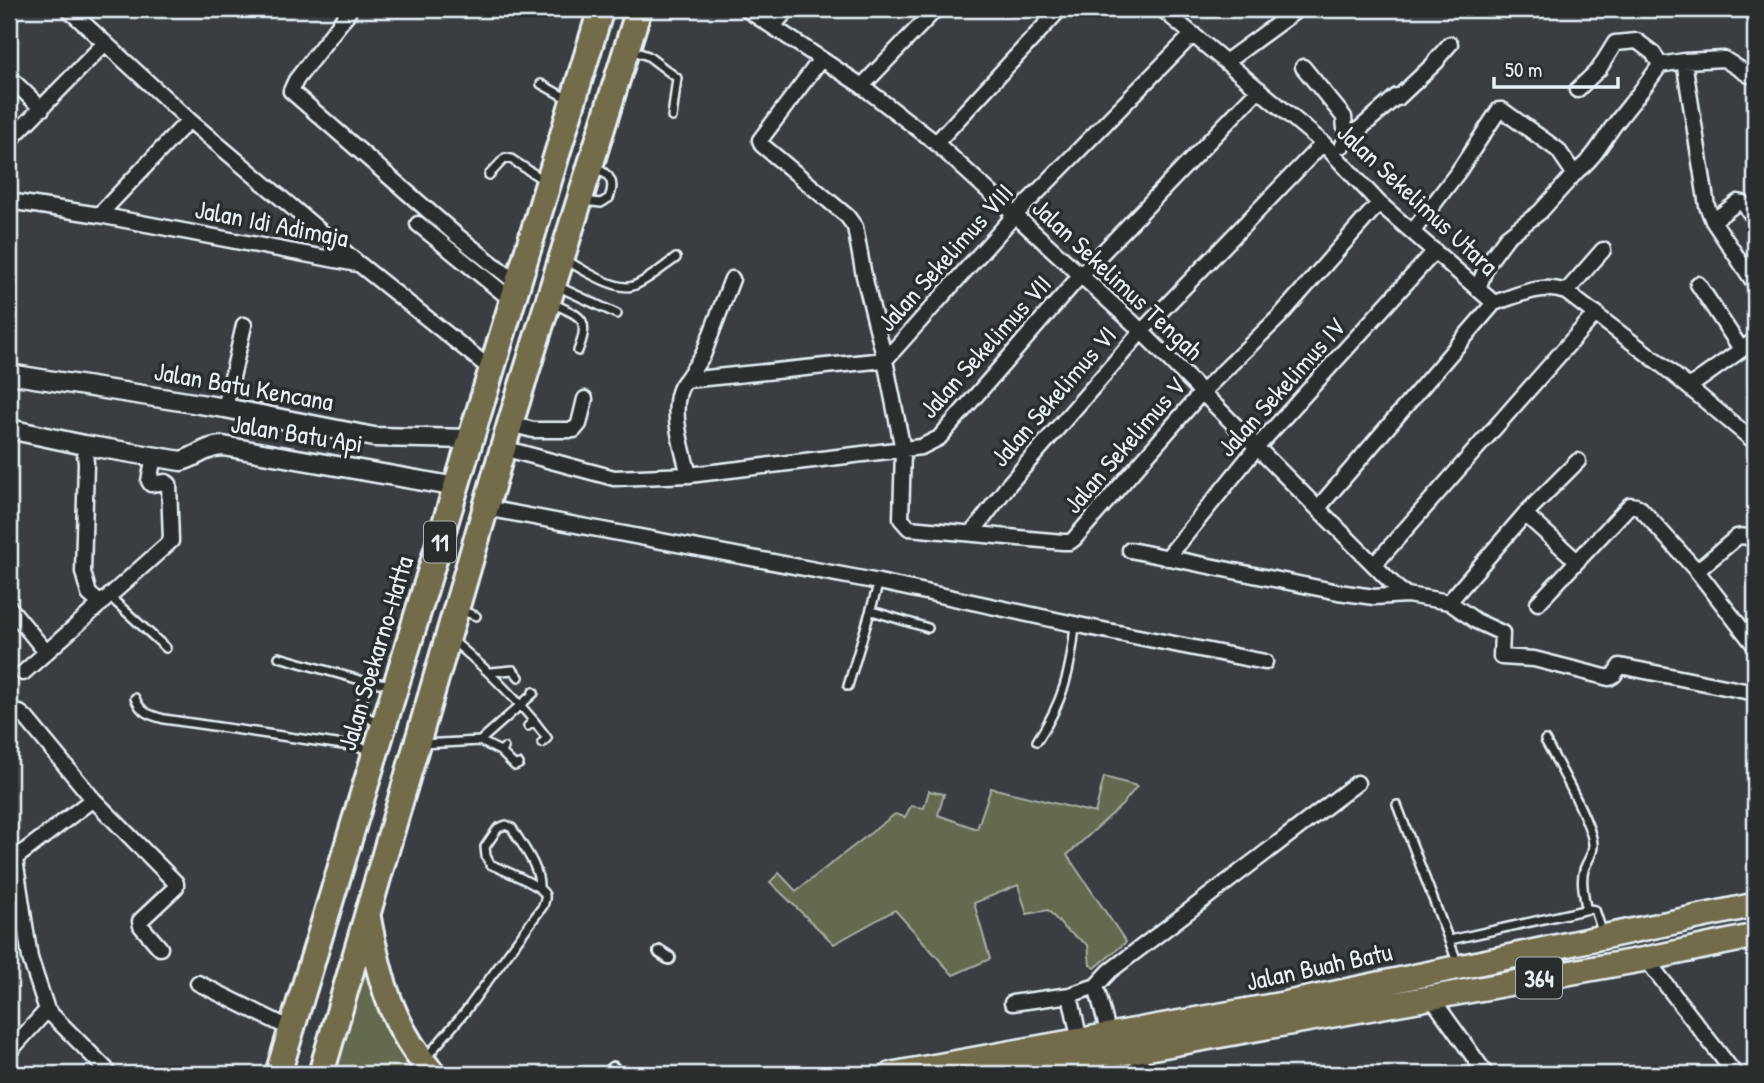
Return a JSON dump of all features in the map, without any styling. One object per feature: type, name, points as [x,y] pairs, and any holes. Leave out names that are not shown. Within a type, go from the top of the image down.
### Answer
[{"type":"highway","name":"Jalan Soekarno-Hatta","points":[[278,1074],[601,9]]},
{"type":"highway","name":"11","points":[[320,1074],[449,637],[466,612],[486,508],[503,448],[639,9]]},
{"type":"highway","points":[[367,910],[378,970],[386,994],[408,1041],[428,1068]]},
{"type":"main road","name":"Jalan Buah Batu","points":[[1111,1055],[1288,1003],[1755,905]]},
{"type":"main road","name":"Jalan Buah Batu","points":[[904,1073],[1111,1055],[1646,959],[1755,936]]},
{"type":"main road","name":"Jalan Buah Batu","points":[[1005,1074],[1081,1056]]},
{"type":"street","points":[[68,9],[189,120],[359,264]]},
{"type":"street","name":"Jalan Sekelimus Tengah","points":[[747,9],[862,86],[936,143],[1141,332],[1407,595]]},
{"type":"street","points":[[774,25],[789,9]]},
{"type":"street","points":[[862,86],[936,9]]},
{"type":"street","points":[[936,143],[1060,9]]},
{"type":"street","name":"Jalan Sekelimus Utara","points":[[1162,9],[1323,144],[1380,203],[1494,303],[1541,287],[1566,292]]},
{"type":"street","points":[[1227,61],[1298,9]]},
{"type":"street","points":[[348,13],[296,80],[291,91],[455,234],[515,292]]},
{"type":"street","name":"Jalan Sekelimus VIII","points":[[686,380],[885,360],[1014,216],[1193,34]]},
{"type":"street","points":[[1577,90],[1599,69],[1615,43],[1637,41],[1653,53],[1660,65]]},
{"type":"street","points":[[9,141],[104,44]]},
{"type":"street","points":[[1334,155],[1347,140],[1428,71],[1450,44]]},
{"type":"street","points":[[821,59],[760,140],[762,145],[847,216],[855,227],[903,450]]},
{"type":"street","points":[[1478,289],[1487,264],[1507,237],[1540,212],[1577,171],[1589,162],[1660,65],[1724,59],[1749,75]]},
{"type":"street","points":[[1684,61],[1707,206],[1713,221],[1755,284]]},
{"type":"street","points":[[1303,67],[1344,117],[1347,140]]},
{"type":"street","points":[[9,77],[42,109]]},
{"type":"street","name":"Jalan Sekelimus VII","points":[[503,448],[614,478],[689,475],[921,447],[939,438],[1080,276],[1259,89]]},
{"type":"street","points":[[1413,232],[1458,172],[1499,110],[1558,150],[1571,169],[1577,171]]},
{"type":"street","points":[[99,215],[189,120]]},
{"type":"street","name":"Jalan Sekelimus VI","points":[[972,533],[1010,483],[1141,332],[1323,144]]},
{"type":"street","name":"Jalan Idi Adimaja","points":[[9,201],[99,215],[359,264],[492,370]]},
{"type":"street","points":[[1713,221],[1738,202],[1743,203],[1755,219]]},
{"type":"street","name":"Jalan Sekelimus V","points":[[903,450],[901,519],[909,528],[1070,542],[1202,392],[1279,317],[1380,203]]},
{"type":"street","points":[[418,224],[515,292]]},
{"type":"street","points":[[1603,250],[1566,292],[1596,313],[1755,442]]},
{"type":"street","name":"Jalan Sekelimus IV","points":[[1167,558],[1257,447],[1435,251]]},
{"type":"street","points":[[689,475],[678,432],[677,396],[704,355],[732,279]]},
{"type":"street","points":[[1698,284],[1741,349]]},
{"type":"street","points":[[1318,508],[1494,303]]},
{"type":"street","points":[[1374,565],[1596,313]]},
{"type":"street","points":[[225,408],[244,325]]},
{"type":"street","points":[[1689,387],[1755,340]]},
{"type":"street","name":"Jalan Batu Kencana","points":[[9,374],[225,408],[374,437],[471,439]]},
{"type":"street","points":[[510,424],[533,430],[574,430],[579,424],[585,399]]},
{"type":"street","name":"Jalan Batu Api","points":[[9,429],[181,461],[194,458],[208,447],[223,446],[457,487]]},
{"type":"street","points":[[84,445],[86,463],[83,572],[89,594],[105,601]]},
{"type":"street","points":[[23,673],[171,541],[169,484],[151,484],[149,481],[154,457]]},
{"type":"street","points":[[1443,601],[1578,461]]},
{"type":"street","points":[[1538,603],[1630,505],[1636,506],[1697,571],[1755,646]]},
{"type":"street","points":[[486,508],[879,582],[1265,662]]},
{"type":"street","points":[[1525,514],[1577,561]]},
{"type":"street","points":[[1697,571],[1737,537],[1743,535],[1755,543]]},
{"type":"street","points":[[1130,550],[1338,592],[1374,597],[1407,595],[1443,601],[1502,633],[1501,657],[1534,659],[1609,678],[1620,666],[1755,692]]},
{"type":"street","points":[[9,607],[46,652]]},
{"type":"street","points":[[9,716],[20,713],[26,718],[93,799],[176,883],[176,887],[140,921],[141,926],[160,948]]},
{"type":"street","points":[[1012,1003],[1070,995],[1096,986],[1110,971],[1357,783]]},
{"type":"street","points":[[93,799],[12,861],[30,958],[47,1010],[106,1069]]},
{"type":"street","points":[[1646,959],[1735,1074]]},
{"type":"street","points":[[198,983],[291,1029]]},
{"type":"street","points":[[1096,986],[1111,1055]]},
{"type":"street","points":[[1070,995],[1081,1056]]},
{"type":"street","points":[[1431,997],[1486,1074]]},
{"type":"street","points":[[9,1052],[47,1010]]},
{"type":"street","points":[[1133,1051],[1147,1074]]},
{"type":"lane","points":[[627,48],[648,56],[677,78],[672,117]]},
{"type":"lane","points":[[541,85],[573,102]]},
{"type":"lane","points":[[489,175],[505,158],[511,159],[548,183]]},
{"type":"lane","points":[[562,257],[583,270],[624,287],[632,286],[676,258]]},
{"type":"lane","points":[[551,293],[617,314]]},
{"type":"lane","points":[[551,293],[583,322],[585,332],[578,351]]},
{"type":"lane","points":[[848,686],[879,582]]},
{"type":"lane","points":[[105,601],[166,648]]},
{"type":"lane","points":[[872,611],[928,628]]},
{"type":"lane","points":[[1037,741],[1053,718],[1062,696],[1071,663],[1075,624]]},
{"type":"lane","points":[[449,637],[491,672],[521,705],[531,724],[547,738],[542,743]]},
{"type":"lane","points":[[279,657],[368,682],[396,685]]},
{"type":"lane","points":[[491,672],[513,670],[519,677]]},
{"type":"lane","points":[[368,682],[360,710],[380,738]]},
{"type":"lane","points":[[480,741],[534,694],[533,692]]},
{"type":"lane","points":[[135,698],[144,713],[164,719],[380,738]]},
{"type":"lane","points":[[1545,740],[1592,836],[1592,853],[1582,879],[1586,909]]},
{"type":"lane","points":[[416,744],[480,741],[502,750],[515,766],[519,764]]},
{"type":"lane","points":[[1397,805],[1458,966]]},
{"type":"lane","points":[[428,1068],[465,1012],[543,906],[545,895],[539,888],[490,863],[485,856],[485,848],[498,828],[506,825],[512,828],[534,866],[539,878],[539,888]]},
{"type":"lane","points":[[1450,940],[1586,909],[1595,910],[1604,936]]},
{"type":"green space","points":[[1104,777],[1137,786],[1122,805],[1067,855],[1126,942],[1095,968],[1090,965],[1088,945],[1065,929],[1048,910],[1027,914],[1018,885],[974,903],[990,959],[953,975],[895,910],[834,944],[770,882],[779,873],[796,891],[895,814],[905,817],[911,806],[924,808],[929,791],[944,794],[938,815],[977,829],[991,788],[1095,813]]},
{"type":"green space","points":[[366,921],[429,1074],[323,1074]]}]
